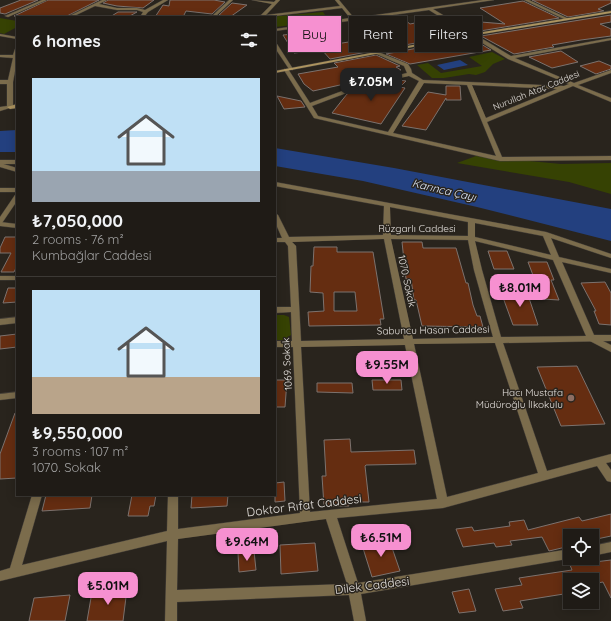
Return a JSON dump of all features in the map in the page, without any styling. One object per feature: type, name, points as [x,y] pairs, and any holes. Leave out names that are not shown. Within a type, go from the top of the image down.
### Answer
[{"type":"main road","points":[[482,33],[611,12]]},
{"type":"main road","points":[[276,72],[376,52]]},
{"type":"main road","points":[[10,107],[16,106]]},
{"type":"street","points":[[7,16],[45,0]]},
{"type":"street","points":[[71,16],[105,0]]},
{"type":"street","points":[[143,16],[146,11],[166,0]]},
{"type":"street","points":[[213,16],[231,0]]},
{"type":"street","points":[[254,0],[276,1]]},
{"type":"street","points":[[337,0],[350,16]]},
{"type":"street","points":[[454,0],[461,4]]},
{"type":"street","points":[[382,16],[492,0]]},
{"type":"street","points":[[526,0],[567,19]]},
{"type":"street","points":[[262,16],[276,1]]},
{"type":"street","points":[[95,5],[117,9],[137,9],[146,11]]},
{"type":"street","points":[[270,16],[343,8]]},
{"type":"street","points":[[430,9],[441,16]]},
{"type":"street","points":[[0,15],[16,18]]},
{"type":"street","points":[[276,30],[349,21]]},
{"type":"street","points":[[0,35],[16,38]]},
{"type":"street","points":[[510,58],[611,39]]},
{"type":"street","points":[[482,41],[510,58],[611,100]]},
{"type":"street","points":[[276,46],[308,106],[316,117],[500,158],[611,158]]},
{"type":"street","points":[[376,52],[406,65],[410,69],[410,74]]},
{"type":"street","points":[[0,56],[16,54],[10,82],[10,107],[0,109]]},
{"type":"street","name":"Nurullah Ataç Caddesi","points":[[500,158],[484,121],[572,85],[611,71]]},
{"type":"street","points":[[308,106],[363,85],[410,74],[422,81],[565,88]]},
{"type":"street","points":[[390,133],[422,81]]},
{"type":"street","points":[[0,82],[10,82]]},
{"type":"street","points":[[469,83],[484,121]]},
{"type":"street","points":[[0,163],[16,162]]},
{"type":"street","points":[[0,163],[16,170]]},
{"type":"street","points":[[276,184],[546,234],[611,256]]},
{"type":"street","points":[[0,190],[16,190]]},
{"type":"street","points":[[16,198],[0,223],[16,226]]},
{"type":"street","name":"1070. Sokak","points":[[387,204],[387,237],[443,502]]},
{"type":"street","name":"1069. Sokak","points":[[276,217],[287,240],[292,246],[305,517]]},
{"type":"street","points":[[472,220],[471,238],[478,270],[498,340],[544,476]]},
{"type":"street","points":[[546,234],[591,338],[611,349]]},
{"type":"street","name":"Rüzgarlı Caddesi","points":[[276,240],[387,237],[471,238],[611,271]]},
{"type":"street","points":[[0,278],[16,278]]},
{"type":"street","points":[[276,310],[295,309]]},
{"type":"street","points":[[0,322],[16,320]]},
{"type":"street","name":"Sabuncu Hasan Caddesi","points":[[276,344],[611,338]]},
{"type":"street","points":[[0,397],[16,395]]},
{"type":"street","name":"Doktor Rıfat Caddesi","points":[[0,576],[15,571],[172,535],[305,517],[443,502],[611,458]]},
{"type":"street","points":[[600,462],[611,478]]},
{"type":"street","points":[[15,571],[37,496]]},
{"type":"street","points":[[172,621],[173,496]]},
{"type":"street","points":[[330,514],[354,589],[360,621]]},
{"type":"street","points":[[599,549],[611,547]]},
{"type":"street","name":"Dilek Caddesi","points":[[172,596],[354,589],[563,555]]},
{"type":"green space","points":[[323,12],[326,16],[288,16],[288,26],[276,27],[276,16]]},
{"type":"green space","points":[[0,18],[16,21],[16,28],[4,34],[0,33]]},
{"type":"green space","points":[[492,52],[505,59],[493,64],[485,72],[476,75],[469,74],[444,78],[432,78],[417,65],[428,63],[441,73],[482,66],[469,57]]},
{"type":"green space","points":[[476,156],[561,164],[611,163],[611,194],[569,182],[457,163]]},
{"type":"green space","points":[[276,315],[284,315],[289,317],[291,335],[283,340],[276,340]]},
{"type":"water","points":[[460,60],[468,65],[444,70],[437,65]]},
{"type":"water","points":[[16,130],[16,152],[0,152],[0,131]]},
{"type":"water","name":"Karınca Çayı","points":[[276,148],[394,168],[611,209],[611,241],[477,207],[363,181],[276,166]]},
{"type":"building","points":[[21,0],[38,0],[5,14],[0,13],[0,8]]},
{"type":"building","points":[[48,0],[99,0],[67,16],[14,16]]},
{"type":"building","points":[[108,0],[154,0],[143,8],[117,6],[103,3]]},
{"type":"building","points":[[170,0],[214,0],[225,2],[212,14],[186,11],[184,16],[156,16],[163,5],[169,6]]},
{"type":"building","points":[[532,0],[611,0],[611,3],[598,9],[604,11],[568,17]]},
{"type":"building","points":[[523,1],[559,18],[482,31],[482,22],[505,24],[480,8]]},
{"type":"building","points":[[232,3],[247,5],[231,16],[219,15]]},
{"type":"building","points":[[118,12],[137,12],[130,16],[112,16]]},
{"type":"building","points":[[611,15],[611,22],[600,24],[611,29],[611,36],[552,45],[554,47],[514,54],[482,36]]},
{"type":"building","points":[[407,22],[410,24],[415,23],[415,43],[407,45]]},
{"type":"building","points":[[288,34],[288,43],[283,35]]},
{"type":"building","points":[[349,42],[349,52],[367,52],[330,59],[324,52],[341,52],[341,43]]},
{"type":"building","points":[[482,45],[491,50],[482,52]]},
{"type":"building","points":[[415,49],[415,52],[479,52],[410,64],[386,54],[407,52],[407,50]]},
{"type":"building","points":[[561,51],[578,62],[552,68],[529,57]]},
{"type":"building","points":[[376,55],[400,66],[396,67],[401,70],[378,76],[383,77],[355,85],[358,81],[313,91],[304,84],[298,74],[338,67],[334,63]]},
{"type":"building","points":[[599,61],[611,66],[611,69],[596,74],[580,66]]},
{"type":"building","points":[[399,80],[406,81],[400,87],[405,88],[381,124],[332,113],[347,94],[365,87]]},
{"type":"building","points":[[446,86],[460,86],[461,100],[446,100],[446,98],[426,130],[402,126],[428,92],[446,95]]},
{"type":"building","points":[[277,96],[301,101],[305,107],[284,109]]},
{"type":"building","points":[[5,237],[16,237],[16,268],[14,272],[1,272],[11,253],[0,253],[0,248]]},
{"type":"building","points":[[402,242],[422,242],[423,248],[456,248],[466,283],[468,283],[473,305],[477,316],[480,316],[483,327],[422,326],[416,300],[414,300],[411,279],[406,279]]},
{"type":"building","points":[[314,247],[337,247],[337,252],[373,252],[384,319],[380,319],[381,325],[309,326],[308,312],[324,311],[323,293],[310,292],[311,266],[313,266]],"holes":[[[334,292],[355,292],[357,311],[334,311]]]},
{"type":"building","points":[[488,251],[507,251],[514,269],[494,269]]},
{"type":"building","points":[[528,262],[547,262],[554,280],[551,280],[559,300],[542,299]]},
{"type":"building","points":[[605,282],[611,293],[611,325],[599,324],[594,311],[596,311],[581,283]]},
{"type":"building","points":[[8,288],[16,288],[16,302],[3,303]]},
{"type":"building","points":[[501,292],[527,292],[538,325],[513,325]]},
{"type":"building","points":[[16,334],[16,347],[0,349],[0,336]]},
{"type":"building","points":[[577,366],[605,424],[561,426],[537,367]]},
{"type":"building","points":[[276,380],[287,380],[285,407],[276,407]]},
{"type":"building","points":[[372,380],[401,380],[402,390],[373,390]]},
{"type":"building","points":[[317,383],[352,383],[353,393],[317,392]]},
{"type":"building","points":[[16,413],[16,478],[0,479],[0,454]]},
{"type":"building","points":[[350,439],[351,452],[414,450],[416,464],[366,465],[369,502],[348,502],[349,506],[324,506],[322,476],[326,476],[324,440]]},
{"type":"building","points":[[284,482],[285,501],[275,502],[276,483]]},
{"type":"building","points":[[46,496],[92,496],[90,508],[42,511]]},
{"type":"building","points":[[132,496],[156,496],[154,506],[150,506],[148,516],[128,516]]},
{"type":"building","points":[[192,496],[228,496],[227,506],[191,508]]},
{"type":"building","points":[[611,514],[611,536],[599,539],[599,529],[563,529],[563,548],[549,551],[542,537],[510,541],[512,545],[496,547],[494,543],[463,547],[456,529],[472,527],[474,531],[510,526],[509,522],[524,520],[528,530],[579,517],[582,521]]},
{"type":"building","points":[[389,539],[400,571],[372,577],[362,545]]},
{"type":"building","points":[[315,543],[318,571],[281,574],[280,545]]},
{"type":"building","points":[[254,551],[256,570],[239,572],[238,553]]},
{"type":"building","points":[[611,560],[611,598],[603,582],[599,583],[599,573],[563,573],[563,594],[520,601],[523,608],[503,611],[495,589],[522,585],[519,578],[572,570],[570,565],[599,565],[599,561]]},
{"type":"building","points":[[127,589],[123,621],[87,621],[92,592]]},
{"type":"building","points":[[469,589],[476,611],[459,613],[452,592]]},
{"type":"building","points":[[70,595],[65,621],[29,621],[34,598]]},
{"type":"place","name":"Hacı Mustafa Müdüroğlu İlkokulu","points":[[571,398]]}]
